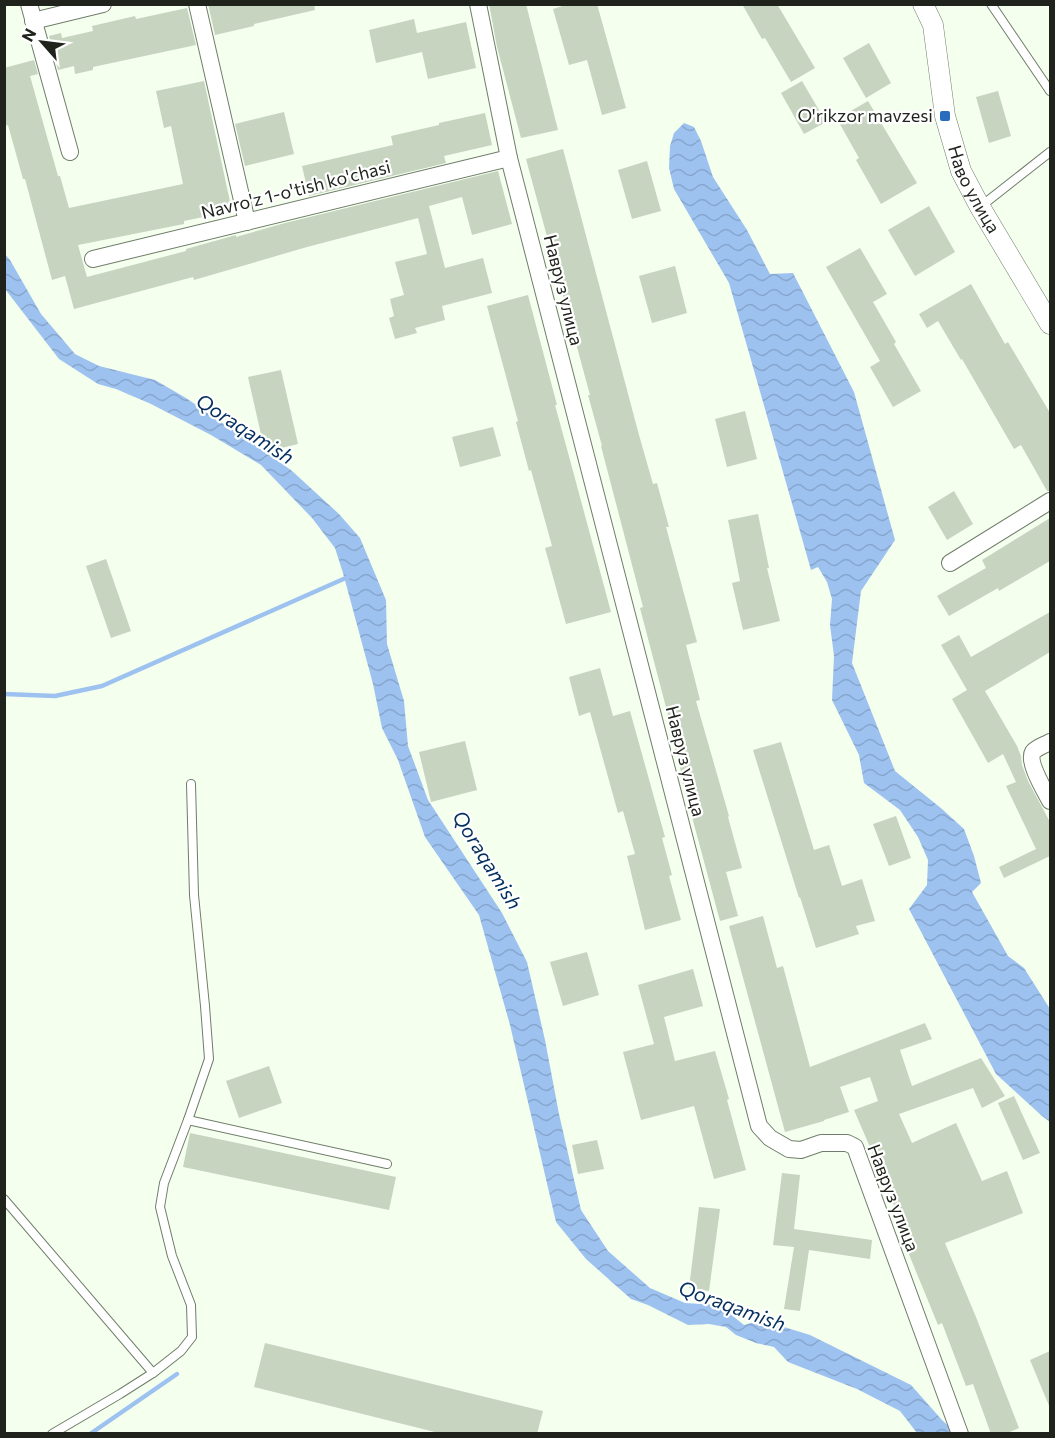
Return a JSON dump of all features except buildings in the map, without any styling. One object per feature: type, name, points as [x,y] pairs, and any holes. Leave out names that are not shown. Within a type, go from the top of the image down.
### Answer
[{"type":"street","points":[[29,4],[70,152]]},
{"type":"street","points":[[33,21],[104,4]]},
{"type":"street","points":[[197,4],[247,222]]},
{"type":"street","name":"Навруз улица","points":[[478,4],[509,158],[759,1126],[770,1138],[789,1149],[801,1150],[820,1143],[847,1143],[855,1147],[960,1434]]},
{"type":"street","name":"Наво улица","points":[[923,4],[933,25],[945,116],[961,171],[1050,324]]},
{"type":"street","name":"Navro'z 1-o'tish ko'chasi","points":[[93,259],[509,158]]},
{"type":"street","points":[[950,563],[1050,501]]},
{"type":"street","points":[[1050,742],[1037,748],[1033,752],[1032,759],[1050,801]]},
{"type":"lane","points":[[991,4],[1050,91]]},
{"type":"lane","points":[[980,207],[1050,152]]},
{"type":"lane","points":[[52,1434],[153,1373],[181,1351],[192,1337],[191,1305],[172,1256],[160,1207],[164,1183],[209,1059],[206,1006],[194,895],[191,784]]},
{"type":"lane","points":[[188,1120],[387,1164]]},
{"type":"lane","points":[[4,1198],[153,1373]]},
{"type":"water","points":[[684,123],[694,127],[713,177],[747,230],[770,274],[793,273],[854,392],[895,540],[861,591],[852,663],[895,771],[964,829],[981,883],[972,892],[1008,956],[1024,968],[1050,1009],[1050,1122],[996,1074],[909,909],[927,885],[928,860],[918,837],[900,810],[864,783],[859,755],[832,700],[834,656],[830,625],[832,599],[827,582],[818,567],[811,570],[729,283],[674,189],[669,168],[670,146],[674,133]]},
{"type":"water","points":[[4,253],[41,314],[75,354],[99,366],[155,380],[186,398],[291,470],[339,514],[360,538],[386,600],[387,644],[404,701],[408,746],[428,800],[502,913],[527,962],[581,1210],[608,1251],[650,1288],[685,1303],[719,1305],[744,1325],[761,1320],[810,1335],[911,1385],[956,1433],[917,1433],[900,1411],[857,1389],[788,1362],[774,1347],[736,1335],[726,1327],[709,1324],[688,1325],[631,1299],[586,1259],[556,1222],[510,1025],[479,915],[425,837],[398,760],[382,728],[373,684],[335,548],[312,518],[261,465],[211,435],[151,404],[98,384],[59,359],[5,289]]},
{"type":"waterway","points":[[4,694],[55,696],[102,686],[348,577]]},
{"type":"waterway","points":[[90,1434],[177,1374]]},
{"type":"place","name":"O'rikzor mavzesi","points":[[945,116]]},
{"type":"water label","name":"Qoraqamish","points":[[245,429]]},
{"type":"water label","name":"Qoraqamish","points":[[487,860]]},
{"type":"water label","name":"Qoraqamish","points":[[732,1306]]}]
